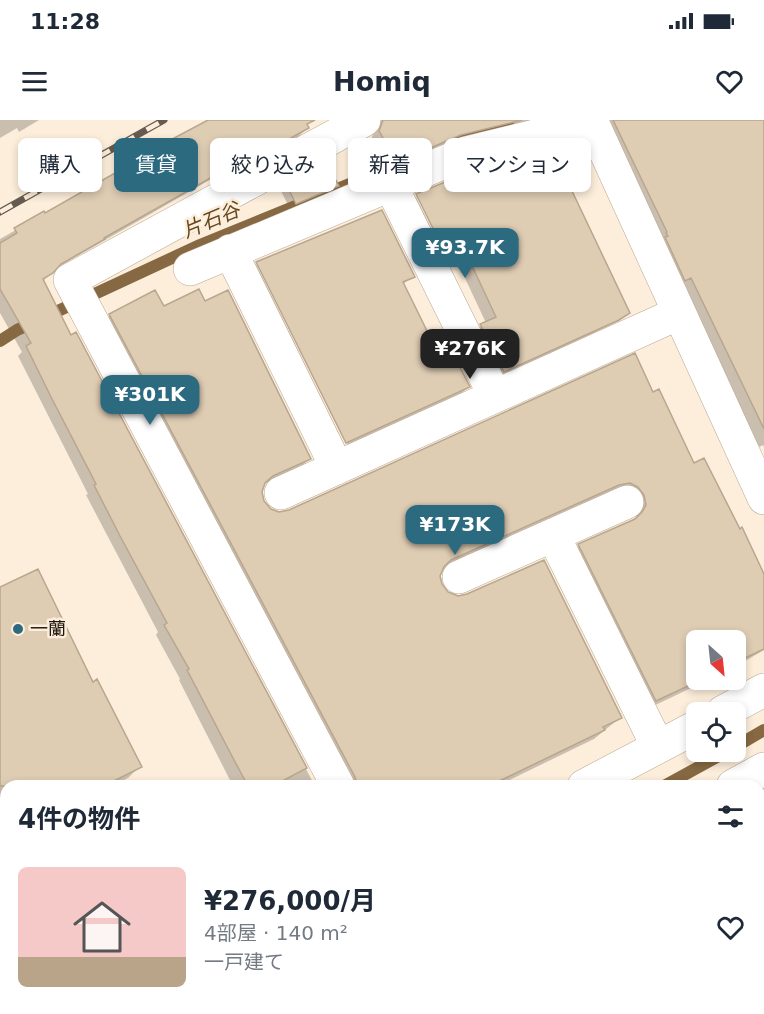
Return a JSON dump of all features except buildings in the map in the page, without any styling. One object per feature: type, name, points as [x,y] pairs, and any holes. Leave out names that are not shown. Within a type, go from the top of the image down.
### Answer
[{"type":"street","points":[[335,780],[70,280],[364,120]]},
{"type":"street","points":[[432,167],[466,153],[592,122],[764,498]]},
{"type":"street","points":[[190,269],[371,192]]},
{"type":"street","points":[[394,192],[495,396]]},
{"type":"street","points":[[230,252],[337,468]]},
{"type":"street","points":[[281,493],[679,313]]},
{"type":"street","points":[[459,577],[627,502]]},
{"type":"street","points":[[553,535],[658,747]]},
{"type":"street","points":[[742,702],[764,690]]},
{"type":"street","points":[[595,780],[686,732]]},
{"type":"street","points":[[744,780],[764,769]]},
{"type":"waterway","name":"片石谷","points":[[465,138],[509,120]]},
{"type":"waterway","name":"片石谷","points":[[0,341],[17,330],[200,245],[348,185]]},
{"type":"waterway","points":[[746,741],[764,730]]},
{"type":"waterway","points":[[675,780],[708,762]]},
{"type":"railway","points":[[0,212],[164,120]]},
{"type":"place","name":"一蘭","points":[[18,629]]}]
